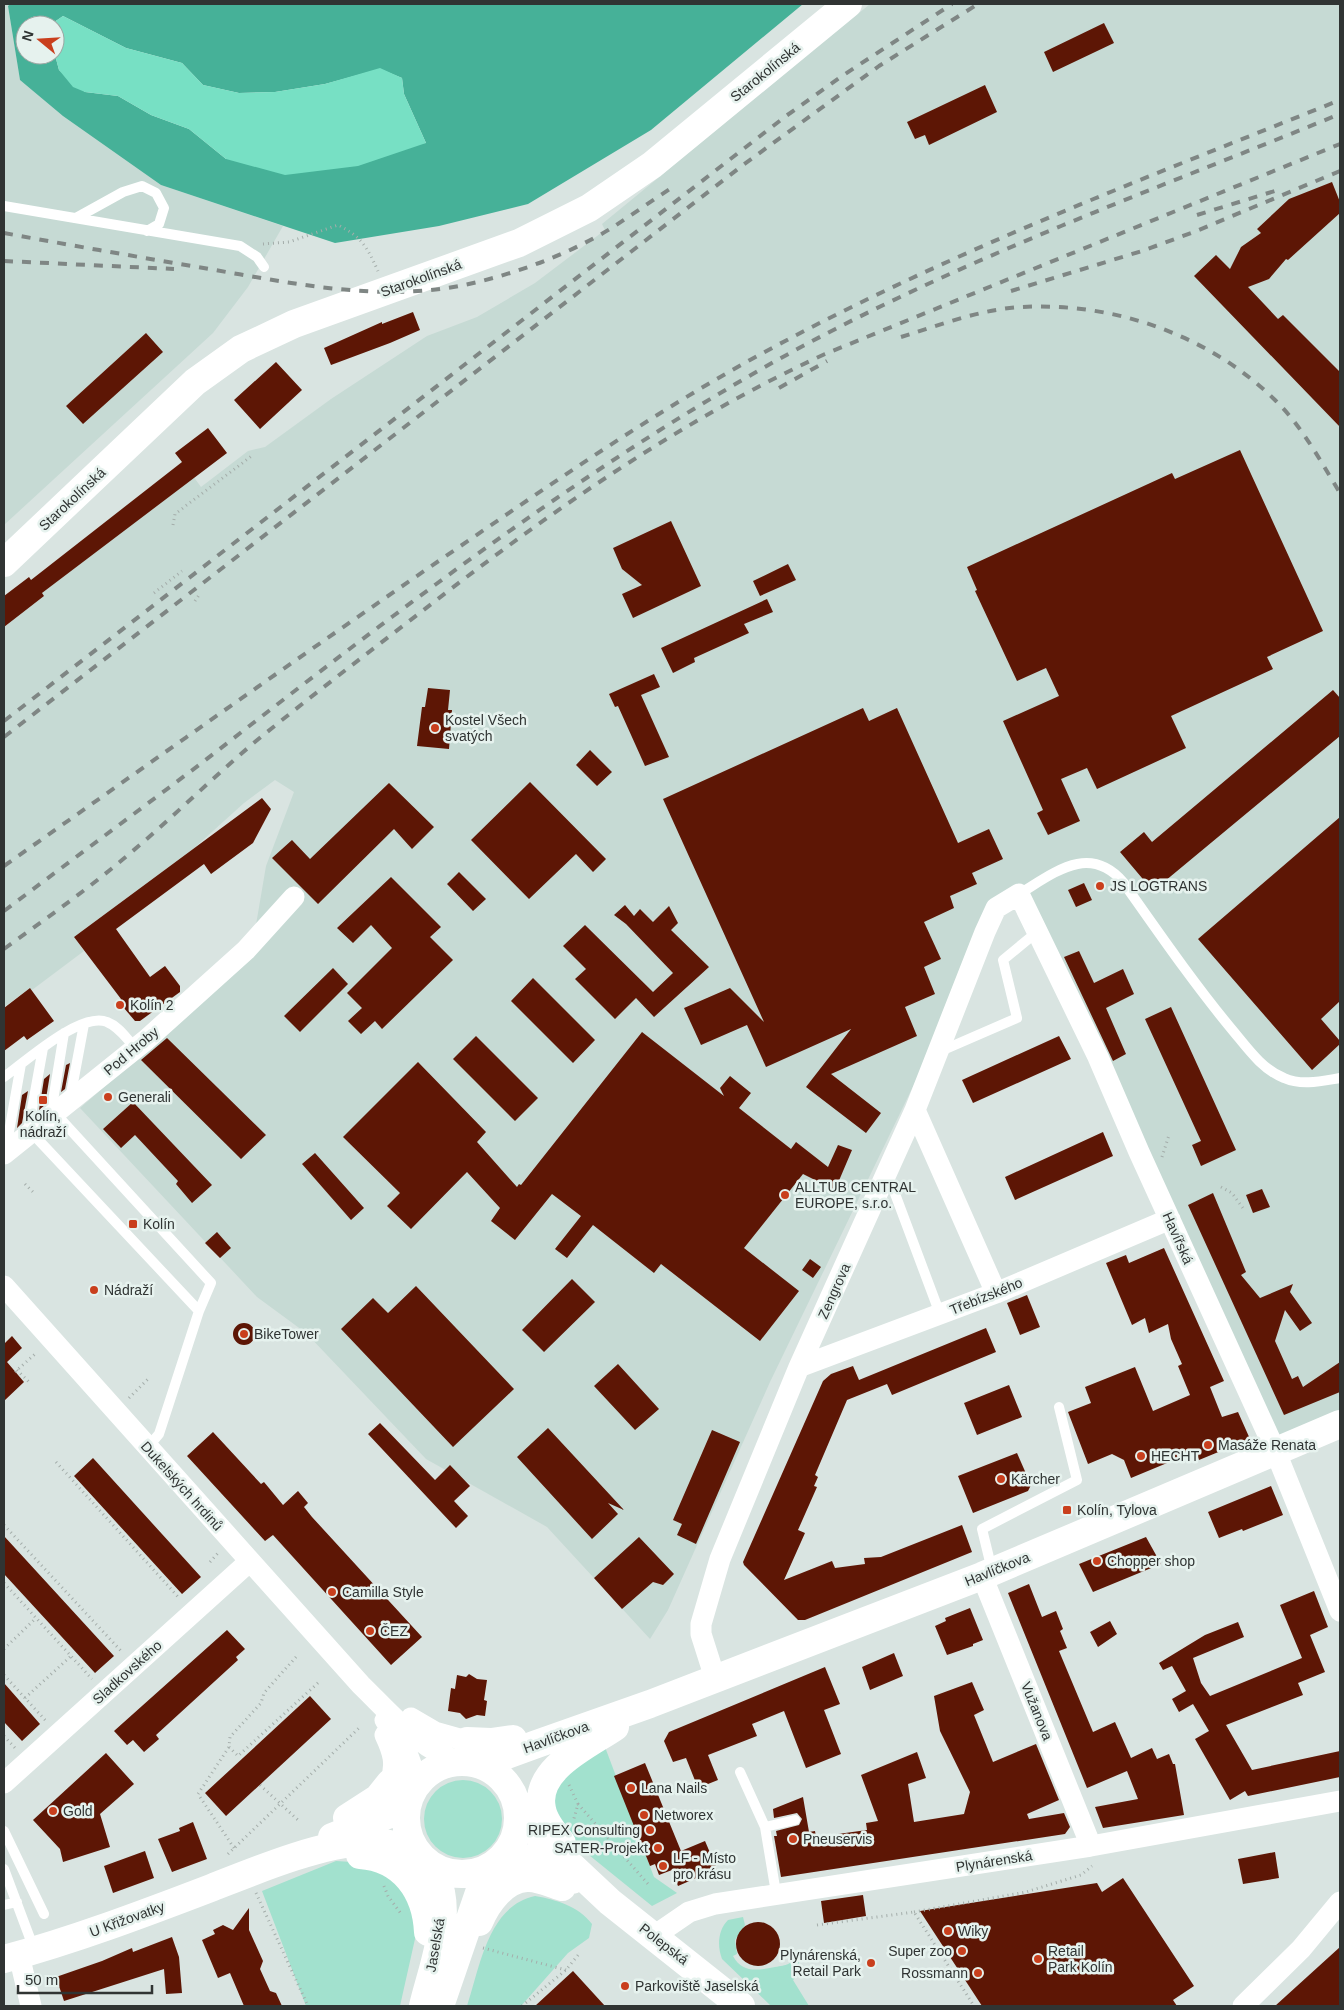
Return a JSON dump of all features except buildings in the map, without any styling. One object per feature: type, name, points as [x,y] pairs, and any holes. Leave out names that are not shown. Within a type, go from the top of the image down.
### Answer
[{"type":"street","name":"Starokolínská","points":[[4,563],[196,382],[241,349],[294,324],[520,243],[590,208],[652,165],[848,4]]},
{"type":"street","name":"Zengrova","points":[[715,1678],[702,1634],[704,1607],[720,1559],[799,1367],[915,1110],[996,908],[1019,894]]},
{"type":"street","name":"Havířská","points":[[1019,894],[1098,1057],[1274,1450],[1340,1611]]},
{"type":"street","name":"Pod Hroby","points":[[4,1153],[136,1048],[246,950],[294,898]]},
{"type":"street","points":[[915,1110],[996,1293]]},
{"type":"street","name":"Třebízského","points":[[799,1367],[996,1293],[1170,1219]]},
{"type":"street","name":"Dukelských hrdinů","points":[[4,1286],[361,1685],[422,1741],[443,1755],[464,1752]]},
{"type":"street","name":"Havlíčkova","points":[[529,1805],[522,1788],[556,1753],[650,1704],[988,1574],[1274,1450],[1340,1424]]},
{"type":"street","name":"Sladkovského","points":[[4,1783],[250,1561]]},
{"type":"street","name":"Vužanova","points":[[988,1574],[1093,1854]]},
{"type":"street","name":"Dukelských hrdinů","points":[[361,1685],[409,1756],[414,1778],[401,1789]]},
{"type":"street","points":[[464,1752],[650,1704]]},
{"type":"street","name":"U Křižovatky","points":[[19,1955],[107,1926],[248,1874],[360,1824],[395,1812],[401,1789],[464,1752]]},
{"type":"street","name":"Polepská","points":[[464,1752],[500,1776],[511,1792],[529,1805],[529,1826],[610,1902],[741,2006]]},
{"type":"street","points":[[401,1789],[406,1811],[407,1830],[417,1869],[418,1890],[427,1914],[428,1931],[421,2006]]},
{"type":"street","name":"Plynárenská","points":[[654,1936],[674,1920],[701,1908],[776,1893],[1093,1854],[1340,1801]]},
{"type":"street","points":[[442,2006],[481,1918],[495,1897],[502,1874],[505,1854],[529,1805]]},
{"type":"street","points":[[248,1874],[337,1857],[362,1855],[383,1860],[395,1866],[417,1869],[440,1870],[460,1874],[478,1872],[535,1878],[610,1902]]},
{"type":"street","points":[[1243,2006],[1301,1949],[1340,1902]]},
{"type":"street","points":[[19,1955],[32,2006]]},
{"type":"lane","points":[[76,218],[123,192],[142,186],[156,193],[164,208],[159,224],[147,231]]},
{"type":"lane","points":[[4,206],[240,246],[257,257],[264,267]]},
{"type":"lane","points":[[1019,894],[1074,864],[1087,862],[1106,867],[1123,882],[1207,1000],[1265,1067],[1283,1078],[1295,1082],[1312,1082],[1340,1078]]},
{"type":"lane","points":[[938,1052],[1017,1018],[1004,960],[1037,932]]},
{"type":"lane","points":[[4,1077],[64,1033],[84,1024],[106,1022],[121,1031],[136,1048]]},
{"type":"lane","points":[[58,1110],[84,1024]]},
{"type":"lane","points":[[64,1033],[58,1110],[211,1283],[199,1311],[159,1434],[148,1447]]},
{"type":"lane","points":[[43,1048],[29,1134],[199,1311]]},
{"type":"lane","points":[[4,1153],[22,1064]]},
{"type":"lane","points":[[887,1172],[940,1314]]},
{"type":"lane","points":[[988,1574],[982,1529],[1077,1480],[1059,1407]]},
{"type":"lane","points":[[740,1772],[765,1827],[776,1893]]},
{"type":"lane","points":[[765,1827],[795,1820]]},
{"type":"lane","points":[[4,1831],[44,1914]]},
{"type":"lane","points":[[4,1870],[16,1902],[19,1955]]},
{"type":"lane","points":[[4,1905],[16,1902]]},
{"type":"path","points":[[240,246],[288,242],[338,225],[352,232],[365,244],[387,290]]},
{"type":"path","points":[[173,525],[176,514],[253,455]]},
{"type":"path","points":[[154,593],[182,571]]},
{"type":"path","points":[[195,601],[200,595]]},
{"type":"path","points":[[1165,1154],[1169,1135]]},
{"type":"path","points":[[25,1184],[34,1193]]},
{"type":"path","points":[[1222,1187],[1232,1193],[1245,1211]]},
{"type":"path","points":[[31,1384],[16,1371],[35,1354]]},
{"type":"path","points":[[129,1398],[149,1378]]},
{"type":"path","points":[[56,1462],[193,1612]]},
{"type":"path","points":[[4,1525],[134,1665]]},
{"type":"path","points":[[210,1562],[221,1550]]},
{"type":"path","points":[[4,1583],[104,1692]]},
{"type":"path","points":[[4,1649],[36,1618]]},
{"type":"path","points":[[25,1698],[71,1656]]},
{"type":"path","points":[[234,1848],[198,1794],[229,1747],[230,1737],[261,1703],[264,1693],[296,1657]]},
{"type":"path","points":[[4,1675],[58,1734]]},
{"type":"path","points":[[229,1747],[238,1756],[319,1682]]},
{"type":"path","points":[[228,1854],[360,1727]]},
{"type":"path","points":[[568,1783],[578,1804],[648,1884]]},
{"type":"path","points":[[260,1785],[298,1820]]},
{"type":"path","points":[[572,1827],[578,1804]]},
{"type":"path","points":[[816,1925],[914,1912],[1026,1892],[1082,1875],[1093,1854]]},
{"type":"path","points":[[248,1874],[308,2006]]},
{"type":"path","points":[[914,1912],[974,2006]]},
{"type":"path","points":[[480,1947],[566,1970]]},
{"type":"path","points":[[522,2006],[566,1970],[579,1954]]},
{"type":"shaded area","points":[[4,4],[10,4],[8,6],[15,49],[15,65],[18,65],[20,80],[161,185],[283,226],[248,287],[213,333],[4,525]]},
{"type":"shaded area","points":[[10,4],[803,4],[651,130],[528,204],[439,226],[335,243],[161,185],[63,116],[20,80],[18,65],[58,65],[59,70],[85,92],[118,96],[151,115],[189,129],[226,159],[426,143],[404,94],[402,78],[380,69],[325,84],[275,92],[239,93],[203,85],[182,63],[126,48],[65,17],[65,15],[15,15],[15,49],[8,6]]},
{"type":"shaded area","points":[[870,4],[1340,4],[1340,1438],[1288,1458],[1009,888],[770,1382],[668,1610],[650,1639],[547,1527],[426,1459],[306,1333],[257,1297],[80,1108],[250,960],[266,866],[294,792],[275,780],[244,803],[193,849],[74,937],[84,951],[32,990],[30,988],[4,1007],[4,627],[44,596],[42,593],[193,476],[201,487],[248,451],[265,447],[331,399],[427,336],[477,317],[535,283],[605,230],[602,224]]},
{"type":"shaded area","points":[[65,17],[126,48],[182,63],[203,85],[239,93],[275,92],[325,84],[380,68],[402,78],[404,94],[426,143],[358,166],[285,175],[226,159],[189,129],[151,115],[118,96],[85,92],[73,87],[59,70],[58,65],[65,65]]},
{"type":"shaded area","points":[[605,1747],[654,1877],[677,1893],[652,1906],[563,1834],[558,1821],[554,1805],[554,1790],[559,1777],[573,1766]]},
{"type":"shaded area","points":[[463,1780],[478,1783],[490,1792],[499,1804],[502,1819],[499,1834],[490,1846],[478,1855],[463,1858],[448,1855],[436,1846],[427,1834],[424,1819],[427,1804],[436,1792],[448,1783]]},
{"type":"shaded area","points":[[336,1861],[383,1864],[405,1881],[419,1921],[400,2006],[306,2006],[262,1891]]},
{"type":"shaded area","points":[[535,1896],[574,1908],[592,1924],[589,1938],[568,1953],[521,2006],[467,2006],[488,1940],[496,1925],[506,1912],[519,1902]]},
{"type":"shaded area","points":[[743,1917],[745,1925],[735,1940],[737,1954],[733,1956],[737,1962],[746,1968],[763,1969],[788,1964],[797,1954],[801,1973],[793,1980],[809,2006],[771,2006],[722,1959],[719,1944],[722,1928],[728,1920]]},
{"type":"railway","points":[[4,721],[786,116],[842,76],[952,4]]},
{"type":"railway","points":[[4,737],[743,165],[879,66],[978,4]]},
{"type":"railway","points":[[4,866],[481,532],[595,455],[672,406],[750,360],[821,322],[967,253],[1115,190],[1340,100]]},
{"type":"railway","points":[[4,911],[468,561],[607,464],[751,375],[822,336],[967,266],[1041,234],[1340,114]]},
{"type":"railway","points":[[4,949],[108,872],[256,741],[379,644],[517,540],[616,471],[666,439],[771,380],[825,354],[1340,144]]},
{"type":"railway","points":[[1011,291],[1142,251],[1194,232],[1340,171]]},
{"type":"railway","points":[[4,233],[276,281],[367,291],[398,292],[428,290],[459,286],[498,277],[537,264],[575,248],[610,229],[676,185]]},
{"type":"railway","points":[[1197,215],[1278,190]]},
{"type":"railway","points":[[4,261],[174,269]]},
{"type":"railway","points":[[901,337],[976,314],[1022,307],[1057,307],[1091,310],[1125,317],[1158,327],[1221,357],[1249,377],[1275,400],[1294,421],[1340,493]]},
{"type":"railway","points":[[779,388],[827,361]]},
{"type":"place","name":"Kostel Všech svatých","points":[[435,728]]},
{"type":"place","name":"JS LOGTRANS","points":[[1100,886]]},
{"type":"place","name":"Kolín 2","points":[[120,1005]]},
{"type":"place","name":"Generali","points":[[108,1097]]},
{"type":"place","name":"Kolín, nádraží","points":[[43,1100]]},
{"type":"place","name":"ALLTUB CENTRAL EUROPE, s.r.o.","points":[[785,1195]]},
{"type":"place","name":"Kolín","points":[[133,1224]]},
{"type":"place","name":"Nádraží","points":[[94,1290]]},
{"type":"place","name":"BikeTower","points":[[244,1334]]},
{"type":"place","name":"Masáže Renata","points":[[1208,1445]]},
{"type":"place","name":"HECHT","points":[[1141,1456]]},
{"type":"place","name":"Kärcher","points":[[1001,1479]]},
{"type":"place","name":"Kolín, Tylova","points":[[1067,1510]]},
{"type":"place","name":"Chopper shop","points":[[1097,1561]]},
{"type":"place","name":"Camilla Style","points":[[332,1592]]},
{"type":"place","name":"ČEZ","points":[[370,1631]]},
{"type":"place","name":"Lana Nails","points":[[631,1788]]},
{"type":"place","name":"Gold","points":[[53,1811]]},
{"type":"place","name":"Networex","points":[[644,1815]]},
{"type":"place","name":"RIPEX Consulting","points":[[650,1830]]},
{"type":"place","name":"Pneuservis","points":[[793,1839]]},
{"type":"place","name":"SATER-Projekt","points":[[658,1848]]},
{"type":"place","name":"LF - Místo pro krásu","points":[[663,1866]]},
{"type":"place","name":"Wiky","points":[[948,1931]]},
{"type":"place","name":"Super zoo","points":[[962,1951]]},
{"type":"place","name":"Retail Park Kolín","points":[[1038,1959]]},
{"type":"place","name":"Plynárenská, Retail Park","points":[[871,1963]]},
{"type":"place","name":"Rossmann","points":[[978,1973]]},
{"type":"place","name":"Parkoviště Jaselská","points":[[625,1986]]}]
